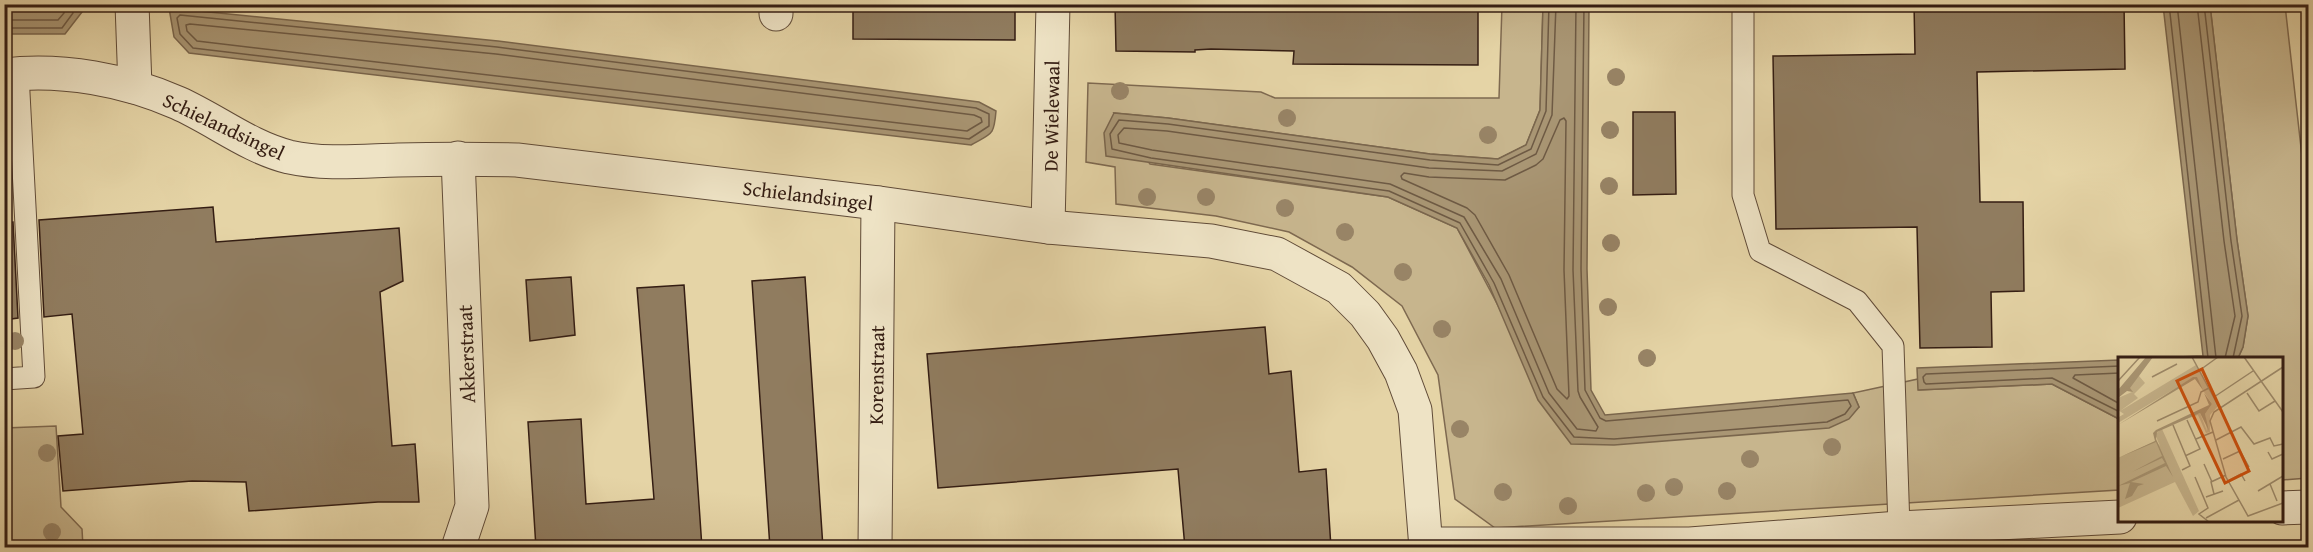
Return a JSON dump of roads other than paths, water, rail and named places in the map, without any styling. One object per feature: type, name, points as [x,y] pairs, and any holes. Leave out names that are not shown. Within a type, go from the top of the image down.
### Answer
[{"type":"street","points":[[132,4],[135,87]]},
{"type":"street","name":"De Wielewaal","points":[[1048,227],[1053,4]]},
{"type":"street","name":"Schielandsingel","points":[[11,74],[90,76],[135,87],[178,103],[257,145],[287,156],[319,163],[458,158],[517,160],[878,203],[1048,227],[1211,241],[1277,254],[1340,288],[1365,314],[1383,339],[1401,372],[1415,410],[1426,546]]},
{"type":"street","name":"Akkerstraat","points":[[458,158],[472,506],[458,548]]},
{"type":"street","name":"Korenstraat","points":[[875,548],[878,203]]},
{"type":"street","points":[[2283,508],[2308,507]]},
{"type":"street","points":[[1426,546],[1690,545],[1899,528],[2118,517]]},
{"type":"lane","points":[[1743,4],[1743,195],[1760,251],[1857,301],[1893,346],[1899,528]]},
{"type":"lane","points":[[4,379],[34,377],[11,74]]},
{"type":"water","points":[[4,5],[76,5],[82,12],[65,34],[5,34]]},
{"type":"water","points":[[1543,5],[1589,5],[1587,269],[1591,390],[1605,415],[1853,393],[1859,407],[1849,419],[1829,428],[1614,445],[1571,444],[1538,400],[1489,285],[1457,228],[1388,197],[1106,156],[1104,133],[1114,113],[1168,118],[1430,154],[1498,159],[1526,145],[1540,110]]},
{"type":"water","points":[[2163,5],[2210,5],[2248,316],[2243,347],[2238,357],[2177,357],[2203,356]]},
{"type":"water","points":[[169,8],[498,41],[979,102],[996,111],[995,119],[991,133],[971,145],[189,53],[174,37]]},
{"type":"water","points":[[2118,360],[2118,418],[2052,384],[1918,390],[1917,368]]}]
